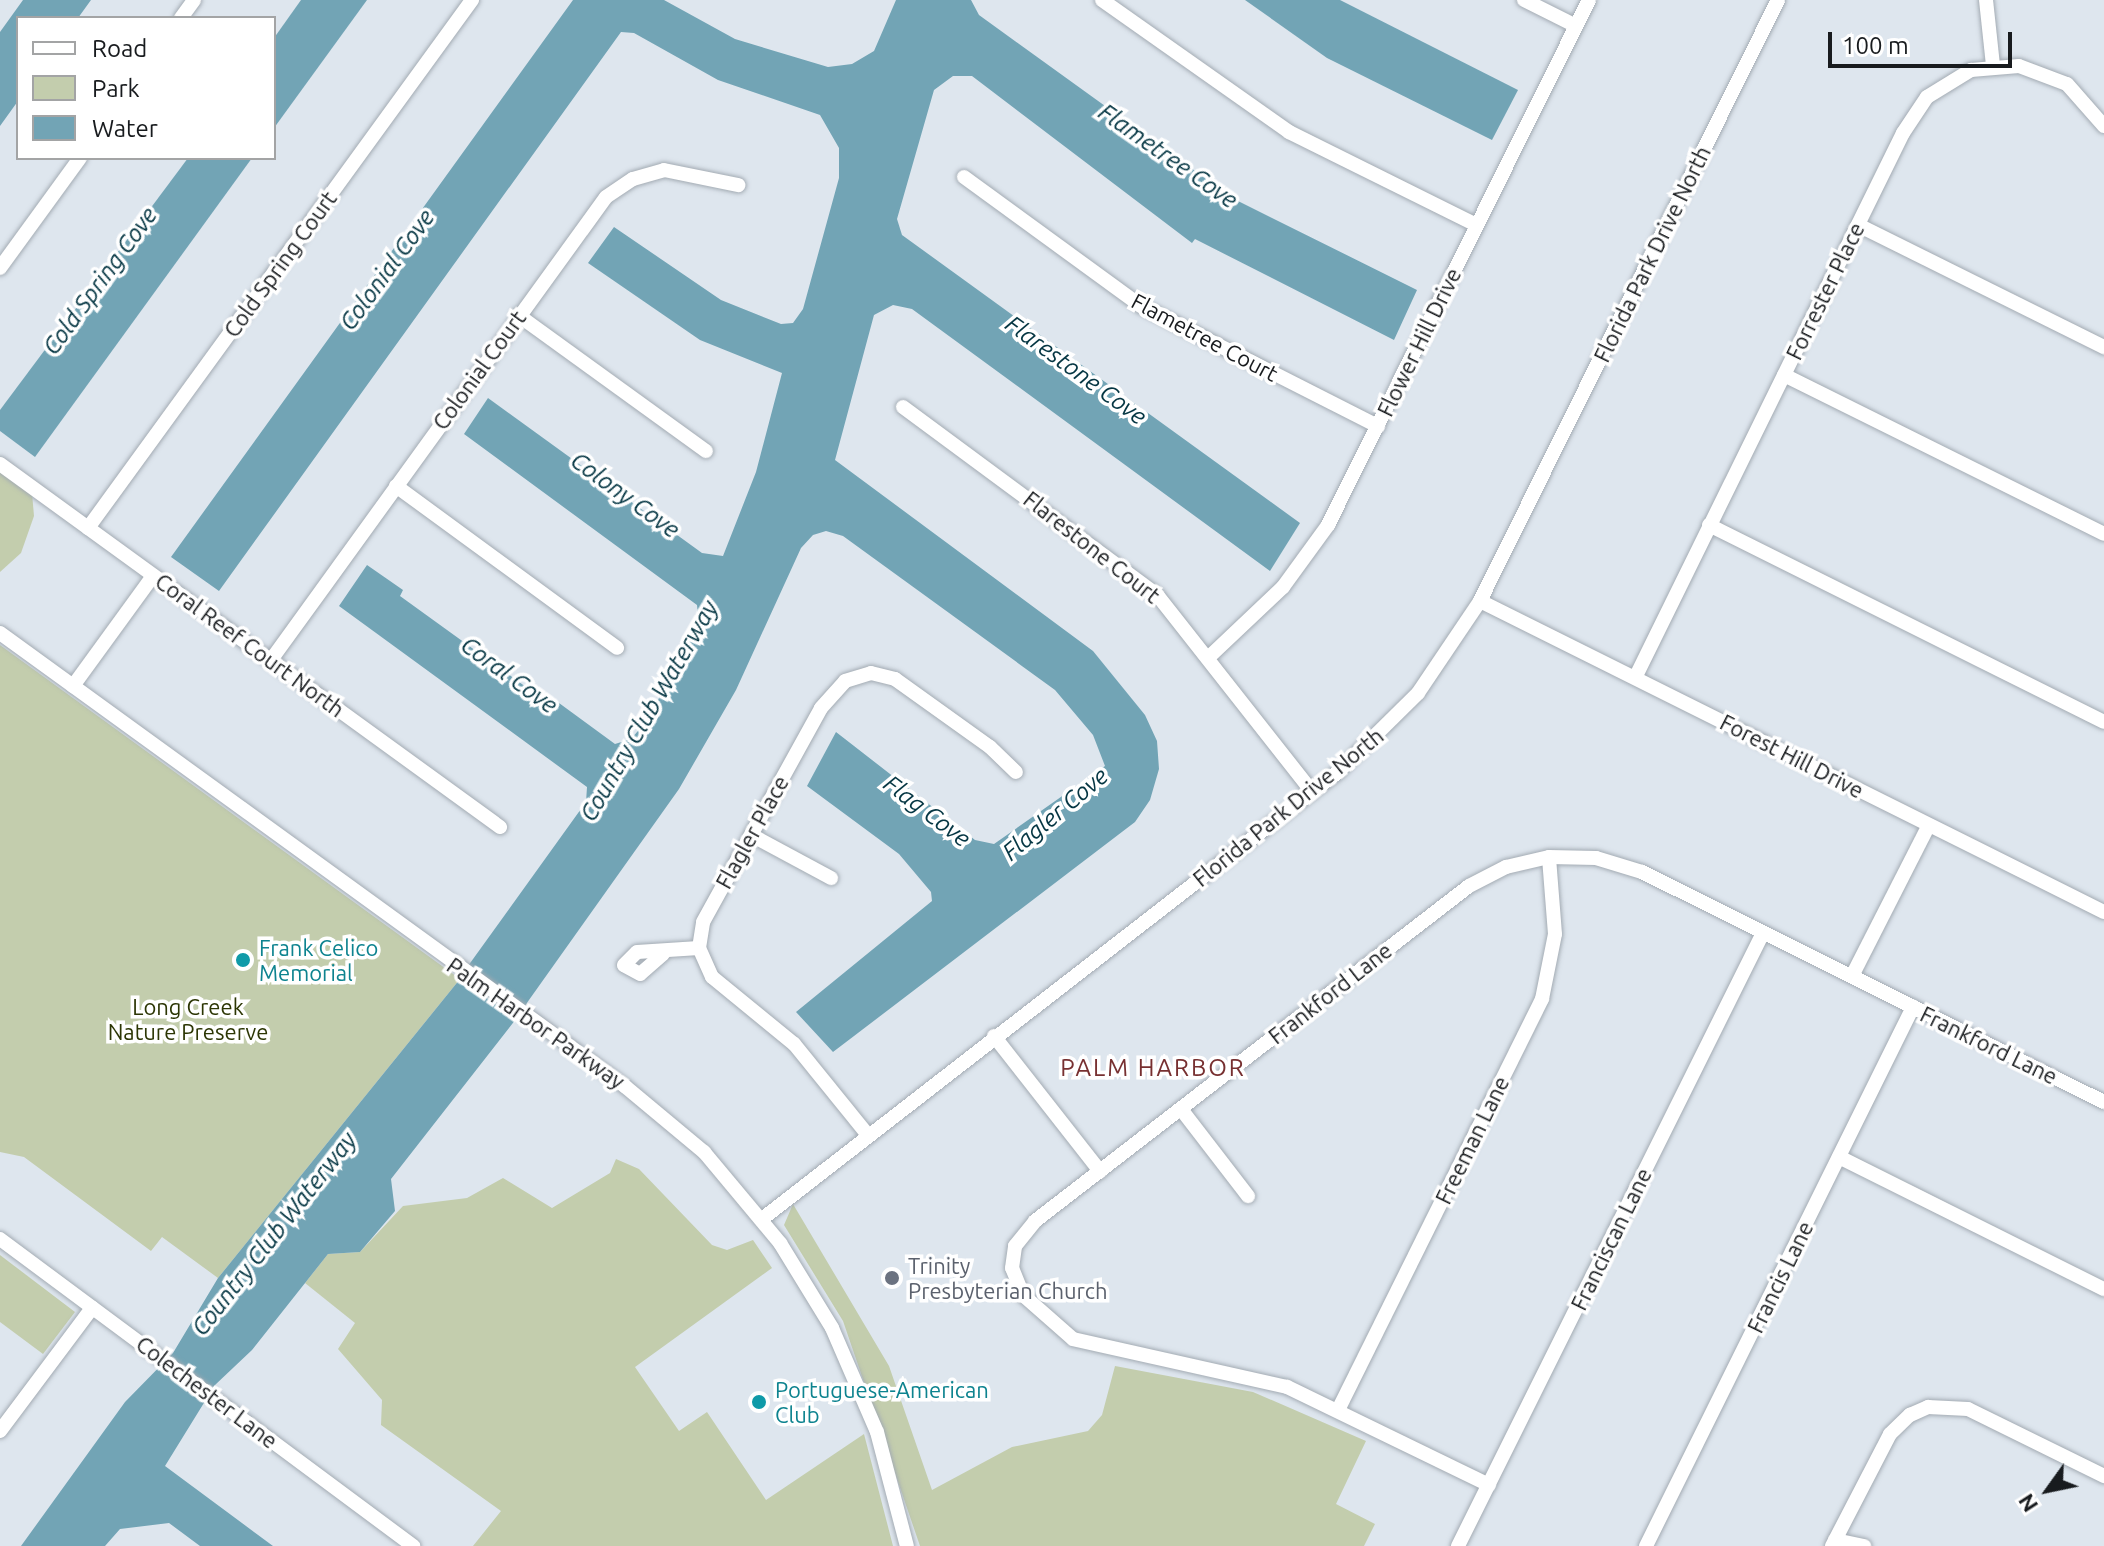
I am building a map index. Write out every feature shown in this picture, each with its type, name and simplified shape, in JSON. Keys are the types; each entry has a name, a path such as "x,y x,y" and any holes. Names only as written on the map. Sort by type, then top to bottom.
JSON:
{"street":[{"name":"Cold Spring Court","path":"88,528 472,0"},
{"path":"1102,0 1289,132 1476,225"},
{"path":"1524,0 1576,26"},
{"name":"Flower Hill Drive","path":"1209,657 1262,609 1305,559 1378,426 1589,0"},
{"name":"Florida Park Drive North","path":"762,1219 867,1134 1312,792 1379,737 1418,693 1480,601 1778,0"},
{"path":"1986,0 1993,65"},
{"name":"Forrester Place","path":"1636,676 1920,105 1951,79 1993,65 2029,68 2059,80 2081,96 2104,126"},
{"path":"0,268 79,160"},
{"name":"Colonial Court","path":"271,660 593,212 620,185 664,170 738,185"},
{"name":"Flametree Court","path":"964,177 1141,306 1378,426"},
{"path":"1858,225 2104,347"},
{"path":"518,315 706,451"},
{"path":"1784,375 2104,534"},
{"name":"Flarestone Court","path":"903,407 1149,587 1209,657 1312,792"},
{"name":"Coral Reef Court North","path":"0,464 500,827"},
{"path":"396,486 617,648"},
{"path":"1709,525 2104,722"},
{"path":"73,686 153,576"},
{"name":"Forest Hill Drive","path":"1480,601 1636,676 2104,912"},
{"name":"Palm Harbor Parkway","path":"0,633 680,1130 762,1219 815,1297 849,1365 884,1453 907,1546"},
{"name":"Flagler Place","path":"699,948 703,922 826,699 838,685 863,674 880,674 904,684 1016,772"},
{"path":"1852,976 1929,825"},
{"path":"751,835 831,878"},
{"name":"Frankford Lane","path":"1489,1485 1338,1410 1245,1374 1090,1346 1065,1334 1033,1308 1014,1275 1015,1246 1035,1221 1469,886 1506,867 1549,857 1617,863 2104,1102"},
{"name":"Freeman Lane","path":"1338,1410 1542,999 1555,934 1549,857"},
{"name":"Franciscan Lane","path":"1458,1546 1763,933"},
{"path":"663,954 699,948 716,982 794,1044 867,1134"},
{"name":"Francis Lane","path":"1646,1546 1913,1007"},
{"path":"994,1036 1100,1171"},
{"path":"1181,1109 1248,1196"},
{"path":"1839,1157 2104,1289"},
{"name":"Colechester Lane","path":"0,1239 413,1546"},
{"path":"0,1431 92,1308"},
{"path":"1864,1546 1834,1543 1880,1451 1910,1415 1928,1407 1958,1406 2104,1476"}],"green space":[{"path":"0,471 32,493 34,516 21,553 0,572"},
{"name":"Long Creek Nature Preserve","path":"0,645 460,979 218,1278 162,1237 151,1251 24,1157 0,1152"},
{"path":"616,1159 639,1169 712,1245 727,1250 753,1240 772,1268 635,1367 679,1431 707,1412 766,1500 864,1434 893,1546 473,1546 501,1511 381,1425 382,1400 338,1349 355,1323 305,1283 328,1254 360,1252 403,1206 467,1198 503,1178 552,1208 610,1173"},
{"path":"793,1204 889,1366 932,1490 1012,1447 1088,1431 1102,1415 1115,1366 1253,1392 1366,1441 1336,1504 1375,1524 1364,1546 920,1546 843,1321 784,1225"},
{"path":"0,1255 75,1312 43,1354 0,1322"}],"water":[{"path":"23,0 91,0 79,16 16,16 16,104 0,126 0,32"},
{"path":"301,0 367,0 276,125 276,35"},
{"path":"573,0 664,0 735,39 828,67 852,64 874,51 896,0 971,0 979,15 1234,199 1417,290 1394,340 1195,239 1192,243 972,76 953,76 934,90 897,219 902,235 1300,523 1270,571 912,309 893,305 874,315 835,460 1093,651 1145,715 1157,741 1159,769 1150,800 1135,822 833,1052 796,1012 932,901 931,892 899,854 807,786 836,732 975,840 994,844 1105,766 1093,735 1055,690 843,536 826,531 813,535 801,548 736,690 679,789 524,1007 468,966 586,802 587,787 339,606 367,565 403,590 400,596 555,708 559,703 615,744 631,739 650,717 698,615 697,605 464,434 488,398 702,553 723,556 756,472 782,373 700,340 588,263 614,227 721,300 781,324 793,323 803,309 839,178 839,148 820,115 718,80 634,33 621,32 219,591 171,557"},
{"path":"1245,0 1340,0 1518,90 1492,140 1327,58"},
{"name":"Cold Spring Cove","path":"187,160 251,160 35,457 0,431 0,410"},
{"name":"Country Club Waterway","path":"460,979 516,1019 391,1179 395,1211 360,1252 328,1254 252,1350 215,1385 165,1466 273,1546 200,1546 169,1523 120,1529 105,1546 21,1546 125,1402 173,1353 218,1278"}],"place":[{"name":"Frank Celico Memorial","path":"243,960"},
{"name":"Trinity Presbyterian Church","path":"892,1278"},
{"name":"Portuguese-American Club","path":"759,1402"}],"district":[{"name":"PALM HARBOR","path":"1153,1068"}],"water label":[{"name":"Flametree Cove","path":"1168,156"},
{"name":"Colonial Cove","path":"387,270"},
{"name":"Flarestone Cove","path":"1076,370"},
{"name":"Colony Cove","path":"625,495"},
{"name":"Coral Cove","path":"509,675"},
{"name":"Flag Cove","path":"927,811"},
{"name":"Flagler Cove","path":"1055,814"}]}
